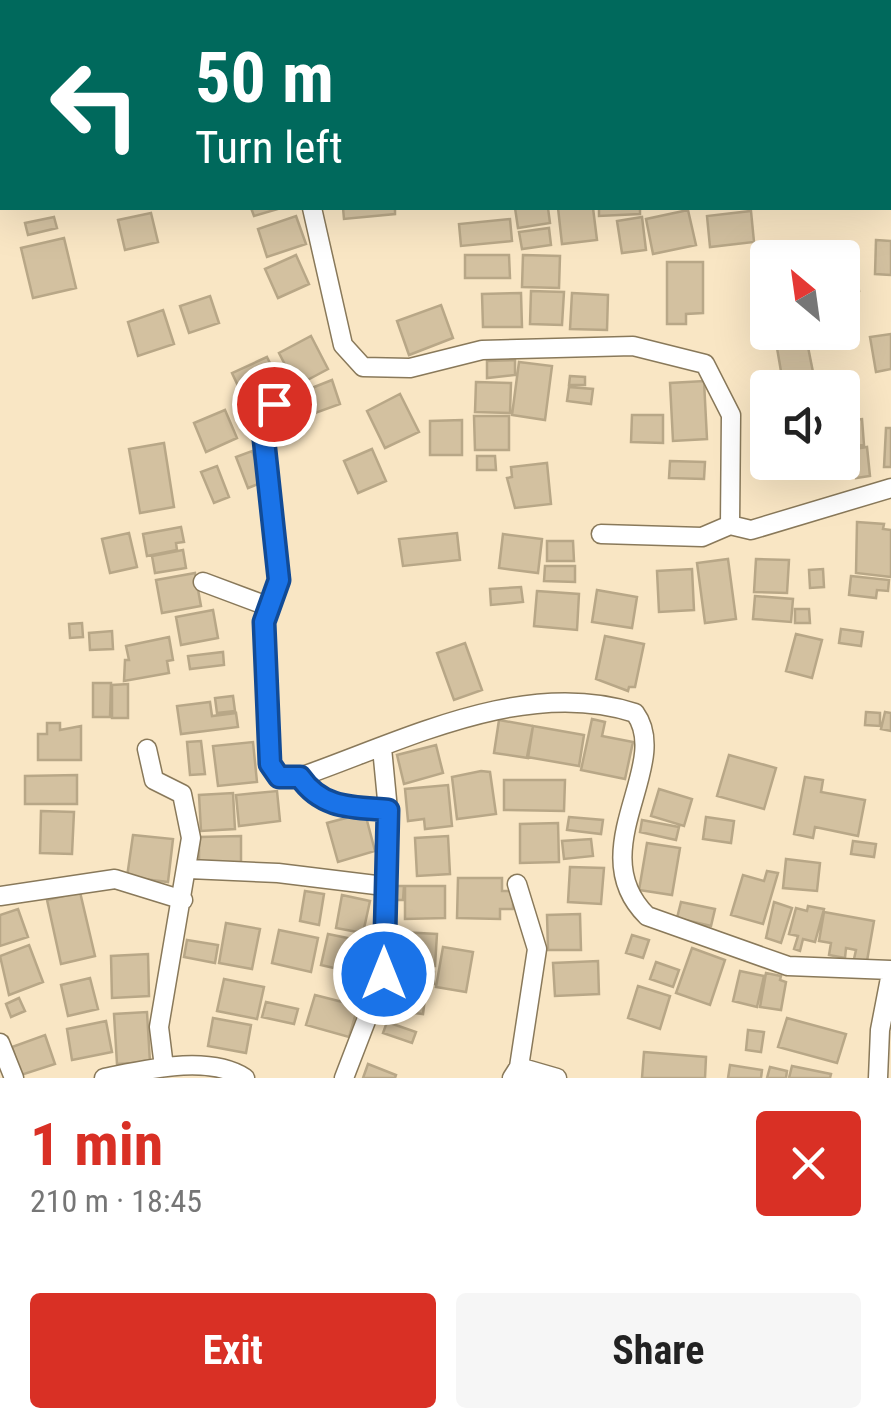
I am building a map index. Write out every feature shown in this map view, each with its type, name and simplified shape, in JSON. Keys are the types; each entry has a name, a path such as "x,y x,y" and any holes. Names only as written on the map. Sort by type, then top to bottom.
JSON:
{"street":[{"path":"312,210 344,344 363,367 410,368 482,350 633,346 705,364 731,415 730,525"},
{"path":"274,404 263,431 279,580 264,622 270,764 279,777 300,777 482,714 560,701 611,705 635,713 645,739 621,875 633,902 647,916 788,966 891,971 880,1030 878,1078"},
{"path":"601,534 702,537 730,525 751,530 891,488"},
{"path":"203,582 270,607"},
{"path":"344,1078 384,974 388,810 382,748"},
{"path":"147,750 154,780 182,794 186,806 188,869 160,1026 164,1067"},
{"path":"300,777 312,794 332,804 388,810"},
{"path":"188,869 278,873 384,886"},
{"path":"0,896 115,879 183,900"},
{"path":"516,884 537,949 515,1072 558,1078"},
{"path":"0,1043 14,1078"},
{"path":"104,1078 164,1067 233,1070 246,1078"}],"building":[{"path":"252,210 274,210 254,216"},
{"path":"343,210 395,210 395,214 344,219"},
{"path":"515,210 548,210 550,223 518,228"},
{"path":"558,210 593,210 597,240 562,244"},
{"path":"599,210 640,210 640,214 599,216"},
{"path":"688,210 696,245 653,254 646,219"},
{"path":"751,211 754,240 710,247 707,216"},
{"path":"151,213 158,242 125,250 118,220"},
{"path":"296,216 306,244 267,257 258,229"},
{"path":"54,217 57,228 28,235 25,223"},
{"path":"642,217 646,250 622,253 617,221"},
{"path":"510,219 512,241 461,246 459,224"},
{"path":"549,228 551,245 522,249 519,232"},
{"path":"64,238 76,288 33,298 21,248"},
{"path":"876,240 891,241 891,275 875,274"},
{"path":"296,255 309,284 278,298 265,269"},
{"path":"465,255 509,255 510,278 465,278"},
{"path":"523,255 560,256 559,288 522,287"},
{"path":"667,262 703,262 703,313 686,314 686,324 667,324"},
{"path":"531,291 564,292 562,325 530,324"},
{"path":"521,293 522,327 483,327 482,294"},
{"path":"572,293 608,295 607,330 570,329"},
{"path":"210,296 219,323 189,333 180,306"},
{"path":"441,305 453,338 409,355 397,321"},
{"path":"163,310 174,344 138,356 128,322"},
{"path":"891,334 891,369 876,372 870,337"},
{"path":"311,336 328,369 296,386 279,353"},
{"path":"777,350 809,350 813,370 781,370"},
{"path":"267,357 284,392 249,409 232,373"},
{"path":"515,360 515,375 487,378 487,361"},
{"path":"519,362 552,366 545,420 512,415"},
{"path":"570,376 585,377 585,385 569,385"},
{"path":"332,380 340,404 307,416 299,393"},
{"path":"704,381 707,439 673,441 670,383"},
{"path":"476,382 511,383 510,413 475,412"},
{"path":"569,387 593,389 591,404 567,401"},
{"path":"400,394 419,432 385,448 367,411"},
{"path":"225,410 237,438 206,452 194,423"},
{"path":"632,415 663,415 663,443 631,442"},
{"path":"474,416 509,416 509,450 475,450"},
{"path":"860,419 864,445 860,445"},
{"path":"462,420 462,455 430,455 430,421"},
{"path":"886,428 891,428 891,467 884,467"},
{"path":"164,443 174,507 140,513 129,449"},
{"path":"867,447 870,476 860,477 860,448"},
{"path":"372,449 386,481 358,493 344,461"},
{"path":"252,451 263,482 248,488 236,457"},
{"path":"477,456 495,456 496,470 477,470"},
{"path":"670,461 705,462 704,479 669,478"},
{"path":"547,463 551,504 515,508 507,478 512,477 511,467"},
{"path":"217,466 229,497 214,503 201,472"},
{"path":"857,522 884,524 883,529 891,530 891,577 856,573"},
{"path":"181,527 184,542 176,543 177,550 147,556 143,534"},
{"path":"129,533 137,567 110,573 102,539"},
{"path":"457,533 460,560 403,566 399,539"},
{"path":"503,534 542,539 538,573 499,568"},
{"path":"547,541 573,541 574,561 547,561"},
{"path":"183,550 186,568 155,573 152,556"},
{"path":"728,559 736,619 705,623 697,563"},
{"path":"756,559 789,560 787,593 754,592"},
{"path":"545,566 575,566 575,582 544,581"},
{"path":"692,569 694,610 659,612 657,571"},
{"path":"823,569 824,587 810,588 809,570"},
{"path":"195,573 201,606 162,613 156,580"},
{"path":"851,576 889,580 888,591 877,590 876,598 849,595"},
{"path":"521,587 523,602 491,605 490,589"},
{"path":"597,590 637,597 632,628 592,622"},
{"path":"537,591 579,594 577,630 534,626"},
{"path":"755,596 793,599 791,622 753,619"},
{"path":"795,609 809,609 810,623 795,623"},
{"path":"213,610 218,638 181,645 176,617"},
{"path":"82,623 83,637 70,638 69,624"},
{"path":"841,629 863,632 861,646 839,643"},
{"path":"112,631 113,649 90,650 89,633"},
{"path":"796,634 822,640 812,678 786,671"},
{"path":"605,636 644,644 635,687 628,691 596,679"},
{"path":"169,637 173,660 167,661 169,673 124,681 125,660 129,660 126,646"},
{"path":"465,643 482,690 454,700 437,653"},
{"path":"223,652 224,665 190,669 188,656"},
{"path":"93,683 111,683 110,717 93,717"},
{"path":"128,684 128,718 112,718 112,685"},
{"path":"233,696 235,711 217,713 215,698"},
{"path":"210,702 212,716 236,713 238,727 181,734 177,706"},
{"path":"866,712 880,713 880,726 865,725"},
{"path":"885,712 891,713 891,731 881,729"},
{"path":"592,719 605,722 602,736 633,742 625,779 581,770"},
{"path":"499,720 533,726 528,758 494,753"},
{"path":"47,723 60,723 60,730 81,726 81,760 38,760 38,734 47,734"},
{"path":"533,726 584,735 579,766 527,757"},
{"path":"201,741 205,774 190,775 187,742"},
{"path":"253,742 257,782 218,786 213,746"},
{"path":"436,745 443,773 404,784 397,755"},
{"path":"729,755 776,768 764,809 717,796"},
{"path":"490,772 496,814 457,819 452,777"},
{"path":"77,775 77,804 25,804 25,776"},
{"path":"805,777 823,780 821,792 865,800 858,836 815,827 813,838 794,834"},
{"path":"504,780 565,780 564,811 504,810"},
{"path":"448,785 452,826 425,829 424,819 408,821 405,789"},
{"path":"659,789 692,799 684,826 651,816"},
{"path":"277,791 280,821 239,826 236,795"},
{"path":"233,793 235,829 201,831 199,795"},
{"path":"41,811 74,812 72,854 40,853"},
{"path":"365,813 375,851 338,862 327,823"},
{"path":"569,817 603,820 601,834 567,830"},
{"path":"706,817 734,821 731,843 703,839"},
{"path":"642,820 679,827 676,840 640,832"},
{"path":"558,823 559,862 520,863 520,824"},
{"path":"133,835 173,839 168,882 127,877"},
{"path":"241,836 241,866 199,867 199,837"},
{"path":"448,836 450,874 417,876 415,838"},
{"path":"591,839 593,856 564,859 562,841"},
{"path":"853,841 876,844 874,857 851,854"},
{"path":"647,843 680,848 672,895 639,890"},
{"path":"786,859 820,863 817,891 783,888"},
{"path":"570,867 604,868 601,904 568,902"},
{"path":"767,871 778,873 763,924 731,915 743,875 764,881"},
{"path":"458,878 502,878 502,891 513,891 513,909 500,909 500,919 457,918"},
{"path":"394,886 404,886 403,900 394,900"},
{"path":"405,886 445,886 445,918 405,919"},
{"path":"305,891 324,894 319,925 300,921"},
{"path":"80,892 95,956 61,964 47,900"},
{"path":"342,895 370,901 363,933 336,928"},
{"path":"681,902 715,909 711,926 677,918"},
{"path":"774,902 792,908 781,943 766,938"},
{"path":"808,906 824,909 815,942 803,939 800,951 794,949 798,936 789,934 796,908 807,911"},
{"path":"18,909 28,937 0,946 0,915"},
{"path":"824,912 874,921 867,961 854,959 856,950 846,948 845,958 829,955 831,943 819,941"},
{"path":"580,914 581,950 548,950 547,915"},
{"path":"226,923 260,929 252,969 219,963"},
{"path":"279,930 318,938 311,972 272,963"},
{"path":"400,932 437,934 435,966 398,964"},
{"path":"328,934 367,942 360,974 321,965"},
{"path":"632,935 649,940 643,958 626,953"},
{"path":"187,940 218,945 215,963 184,957"},
{"path":"369,943 380,944 378,978 366,977"},
{"path":"29,945 43,982 9,995 0,956"},
{"path":"443,947 473,952 466,992 436,987"},
{"path":"692,948 725,960 710,1005 676,993"},
{"path":"148,954 149,996 112,998 111,956"},
{"path":"598,961 599,994 555,996 553,963"},
{"path":"656,962 679,970 673,987 650,979"},
{"path":"416,971 434,972 434,984 415,979"},
{"path":"740,971 764,976 757,1007 733,1001"},
{"path":"766,973 781,976 780,980 786,982 781,1010 760,1007"},
{"path":"393,977 427,983 423,1014 389,1010"},
{"path":"90,978 98,1009 68,1016 61,985"},
{"path":"224,979 264,987 257,1019 217,1011"},
{"path":"638,986 670,996 660,1029 628,1018"},
{"path":"315,995 358,1006 349,1037 306,1025"},
{"path":"19,998 25,1011 11,1017 6,1004"},
{"path":"266,1002 298,1009 294,1024 262,1017"},
{"path":"147,1012 150,1062 117,1064 114,1014"},
{"path":"213,1018 251,1025 246,1053 208,1046"},
{"path":"787,1018 846,1034 837,1063 778,1047"},
{"path":"106,1021 112,1052 72,1060 67,1029"},
{"path":"387,1022 416,1032 412,1043 383,1033"},
{"path":"748,1030 764,1032 761,1052 746,1050"},
{"path":"45,1035 55,1064 21,1075 12,1047"},
{"path":"644,1052 706,1057 705,1078 642,1078"},
{"path":"368,1064 396,1075 395,1078 363,1078"},
{"path":"730,1065 762,1070 761,1078 728,1078"},
{"path":"792,1066 831,1074 830,1078 789,1078"},
{"path":"770,1067 787,1071 786,1078 767,1078"}],"route":[{"path":"274,404 263,431 279,580 264,622 270,764 279,777 300,777 312,794 332,804 388,810 384,974"}]}
